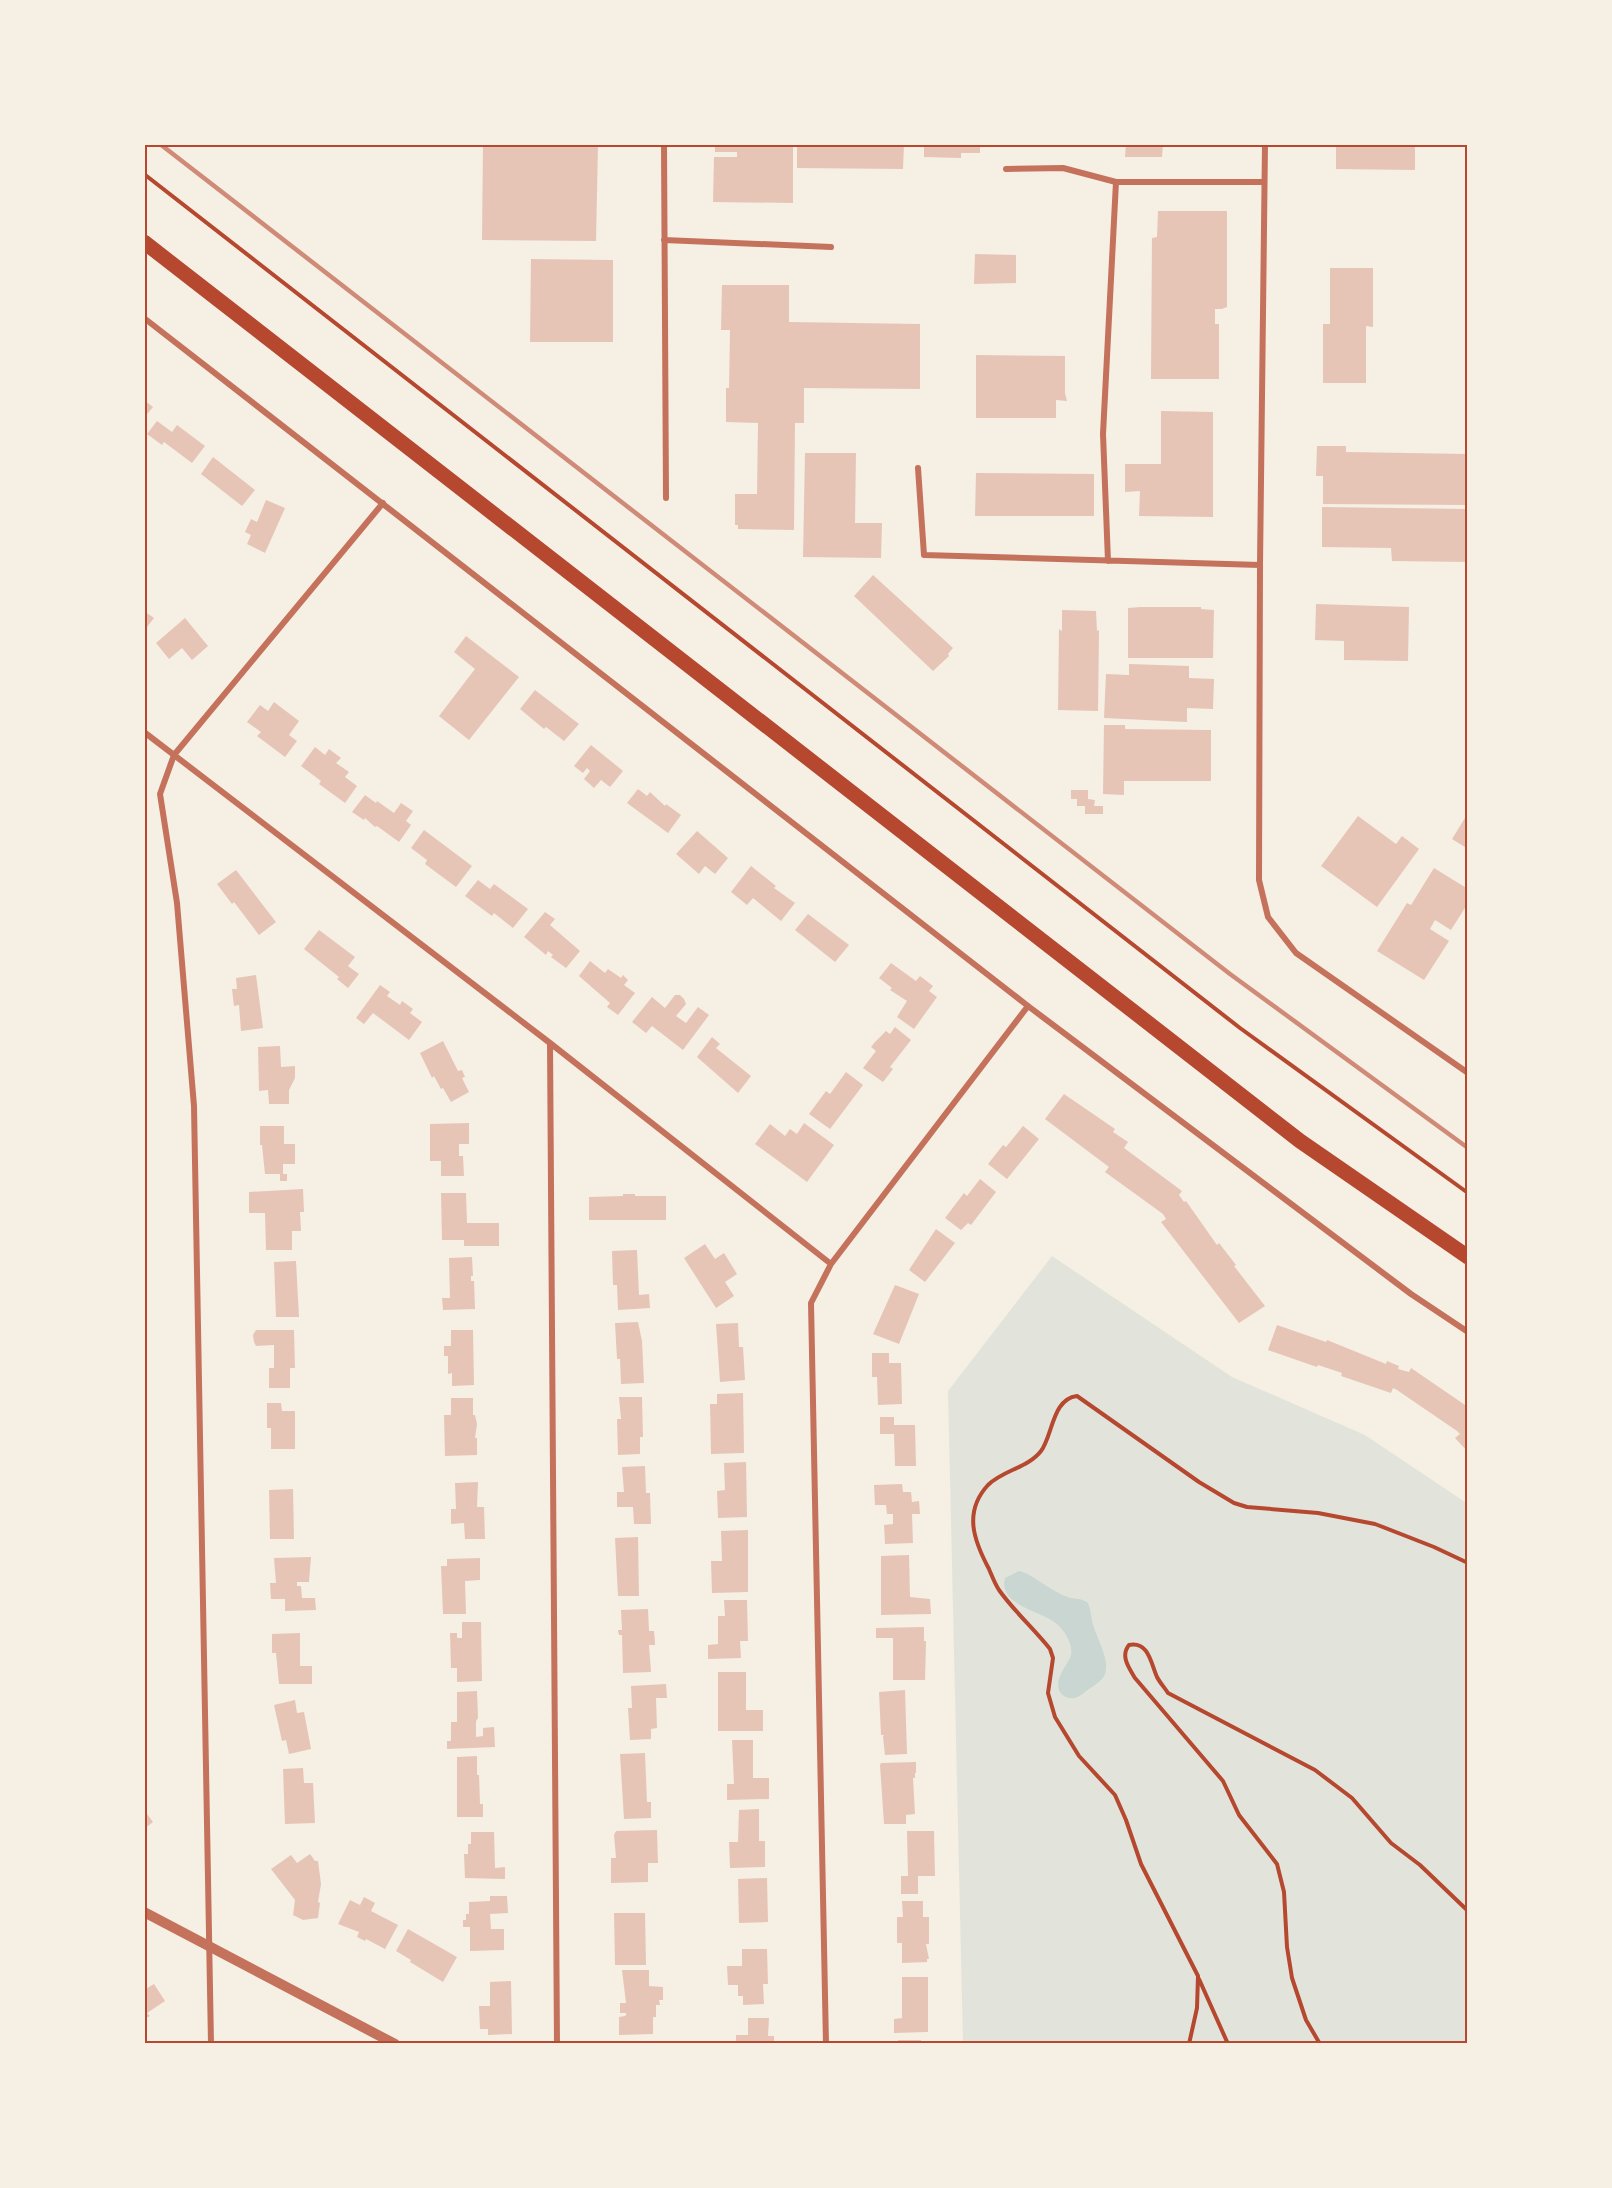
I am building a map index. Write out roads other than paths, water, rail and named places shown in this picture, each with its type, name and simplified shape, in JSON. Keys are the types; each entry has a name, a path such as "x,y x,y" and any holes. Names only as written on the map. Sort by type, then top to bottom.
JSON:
{"main road":[{"path":"144,242 1300,1141 1468,1257"}],"street":[{"path":"664,144 666,498"},
{"path":"1265,144 1259,880 1268,917 1296,953 1468,1073"},
{"path":"1006,169 1063,168 1116,182 1264,182"},
{"path":"1108,561 1103,434 1116,182"},
{"path":"664,240 831,247"},
{"path":"144,318 1029,1006 1411,1294 1468,1332"},
{"path":"918,468 924,555 1260,566"},
{"path":"211,2044 194,1106 177,903 160,794 174,755 383,503"},
{"path":"144,732 550,1043 831,1264"},
{"path":"826,2044 811,1303 831,1264 1029,1006"},
{"path":"550,1043 557,2044"},
{"path":"144,1912 395,2044"}],"railway":[{"path":"160,144 1230,974 1468,1148"}]}
